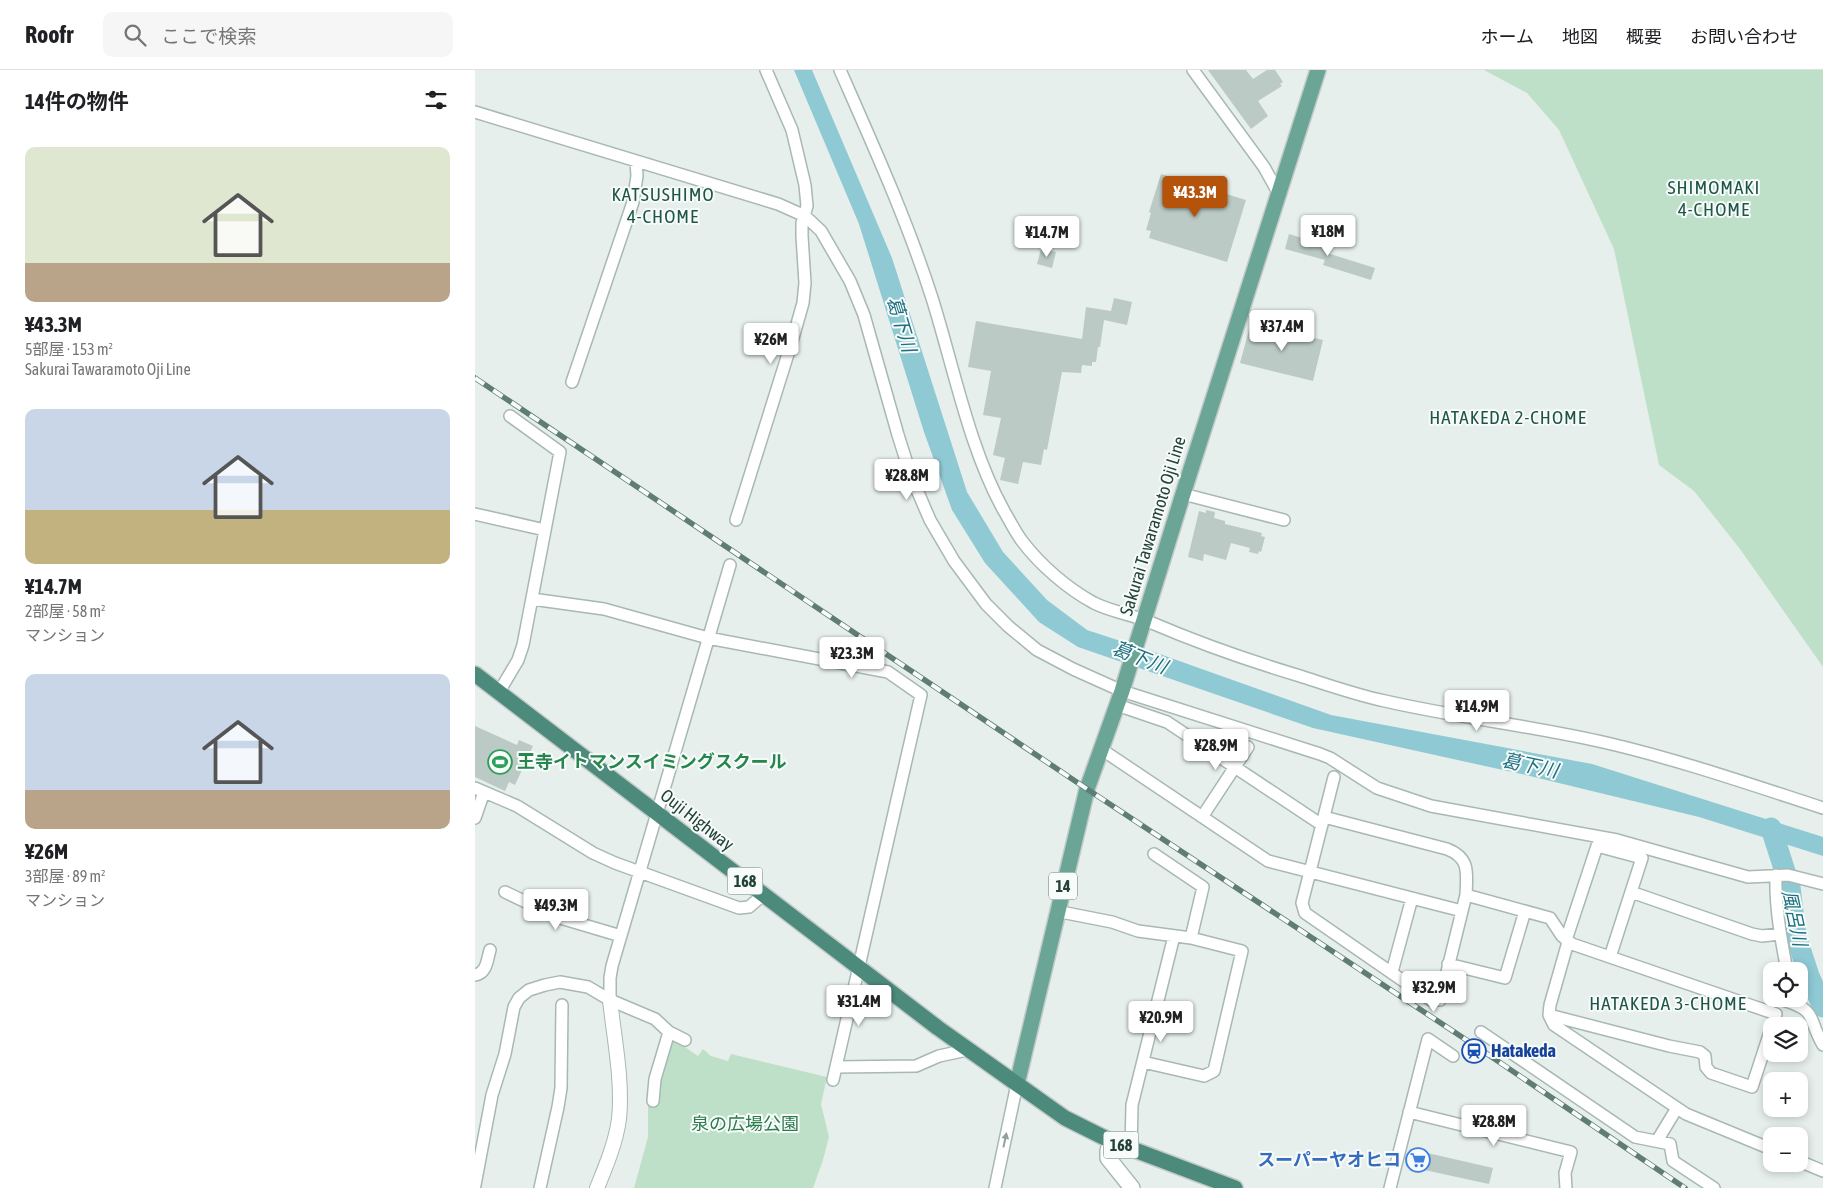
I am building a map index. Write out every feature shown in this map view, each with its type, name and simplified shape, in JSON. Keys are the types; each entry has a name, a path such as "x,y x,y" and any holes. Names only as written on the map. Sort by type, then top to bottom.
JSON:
{"highway":[{"name":"Ouji Highway","path":"475,674 967,1050 1017,1084"},
{"name":"168","path":"1017,1084 1065,1118 1111,1141 1235,1188"}],"main road":[{"name":"Sakurai Tawaramoto Oji Line","path":"1017,1084 1087,789 1119,698 1318,70"},
{"path":"1111,1141 1108,1158 1132,1188"}],"street":[{"path":"736,520 803,303 805,283 802,229 807,206 805,185 792,130 766,70"},
{"path":"840,70 881,164 909,235 931,296 982,463 998,500 1021,540 1044,565 1068,586 1094,603 1143,619 1235,656 1347,691 1385,701 1615,745 1659,756 1823,808"},
{"path":"1193,70 1264,167 1279,194"},
{"path":"475,112 778,204 805,216 821,231 850,281 864,315 911,476 930,520 954,562 986,604 1008,626 1037,650 1073,669 1119,698 1167,722 1235,768 1323,821 1455,852 1461,856 1465,863 1466,895 1440,1000 1431,1000 1305,913 1302,903 1323,821 1334,777"},
{"path":"573,382 633,202 637,176 636,161"},
{"path":"499,692 518,660 523,644 561,452 510,416"},
{"path":"1183,494 1284,520"},
{"path":"475,514 545,530"},
{"path":"597,1188 612,1147 619,1120 620,1095 610,978 612,966 730,565"},
{"path":"532,599 604,609 709,638 888,672 921,695 833,1080"},
{"path":"1119,698 1320,754 1330,758 1377,788 1431,806 1617,840 1748,877 1788,875 1823,884"},
{"path":"1202,817 1248,747"},
{"path":"1101,749 1268,861 1462,911"},
{"path":"475,818 480,790 517,806 593,853 615,864 640,871 739,908 749,908 763,895"},
{"path":"1610,957 1642,858 1597,846 1567,941 1550,1005 1549,1016 1554,1025 1686,1114 1763,1147"},
{"path":"1155,854 1203,887 1191,938"},
{"path":"1776,875 1780,934 1785,962"},
{"path":"505,892 557,917 621,936"},
{"path":"1631,892 1752,934 1761,936 1780,934"},
{"path":"1466,895 1549,918 1567,941 1776,1014"},
{"path":"1392,972 1412,898"},
{"path":"1057,910 1112,922 1138,931 1191,938 1242,950 1214,1071 1204,1076 1143,1062"},
{"path":"1448,964 1505,978 1525,911"},
{"path":"1131,1149 1133,1105 1173,936"},
{"path":"475,975 484,971 489,950"},
{"path":"475,1185 492,1095 505,1054 514,1007 519,998 529,990 560,982 587,987 611,1000 655,1019 669,1032 685,1040"},
{"path":"540,1188 561,1088 562,1005"},
{"path":"1775,1017 1780,1007"},
{"path":"1803,1007 1807,1010 1823,1045"},
{"path":"1549,1016 1700,1052 1705,1056 1706,1067 1711,1073 1752,1087 1763,1054"},
{"path":"653,1101 655,1079 669,1032"},
{"path":"1481,1032 1635,1137 1670,1144 1673,1161 1714,1188"},
{"path":"1389,1188 1428,1039 1453,1056"},
{"path":"836,1067 916,1066 939,1056 967,1050"},
{"path":"995,1188 1017,1084"},
{"path":"1657,1142 1677,1108"},
{"path":"1409,1112 1571,1152 1565,1173 1566,1188"},
{"path":"1808,1165 1823,1171"}],"green space":[{"path":"1484,70 1823,70 1823,667 1740,549 1694,491 1659,465 1614,249 1559,130 1527,93"},
{"name":"泉の広場公園","path":"672,1038 698,1056 703,1049 711,1056 728,1061 731,1054 827,1077 821,1104 829,1137 813,1188 634,1188 648,1137 648,1102 658,1101 660,1079"}],"water":[{"name":"葛下川","path":"794,70 812,70 892,258 967,492 1003,552 1047,600 1087,630 1331,715 1592,764 1823,837 1823,856 1699,817 1530,776 1313,728 1078,647 1039,622 985,563 952,510 924,432 859,224"}],"building":[{"path":"1208,70 1246,70 1253,79 1267,70 1275,70 1283,82 1280,84 1282,86 1258,101 1268,116 1251,129"},
{"path":"1161,174 1246,200 1227,262 1149,238 1151,231 1146,230 1151,213 1149,212"},
{"path":"1289,234 1329,246 1327,253 1375,268 1371,280 1323,265 1325,260 1285,249"},
{"path":"1041,249 1056,252 1052,268 1037,264"},
{"path":"1114,298 1132,302 1127,325 1104,320 1096,362 1092,362 1092,366 1082,365 1081,373 1062,372 1047,450 1044,449 1041,465 1023,462 1018,484 1000,480 1005,458 993,455 1001,418 983,415 991,371 968,367 976,321 1082,339 1086,307 1111,311"},
{"path":"1251,323 1323,340 1313,381 1240,363"},
{"path":"1206,510 1215,512 1214,518 1225,521 1225,524 1262,533 1261,536 1265,537 1261,552 1259,551 1258,554 1249,552 1250,548 1231,543 1226,560 1204,554 1203,561 1188,557 1199,511 1206,513"},
{"name":"王寺イトマンスイミングスクール","path":"475,726 517,745 519,740 533,746 515,785 509,782 505,791 475,777"},
{"path":"1410,1149 1493,1168 1489,1184 1406,1166"}],"waterway":[{"name":"風呂川","path":"1771,828 1790,887 1796,936 1809,976 1823,1007"}],"railway":[{"path":"475,378 1685,1188"}],"place":[{"name":"王寺イトマンスイミングスクール","path":"500,762"},
{"name":"Hatakeda","path":"1474,1051"},
{"name":"スーパーヤオヒコ","path":"1418,1160"}],"district":[{"name":"SHIMOMAKI 4-CHOME","path":"1714,198"},
{"name":"KATSUSHIMO 4-CHOME","path":"663,205"},
{"name":"HATAKEDA 2-CHOME","path":"1508,417"},
{"name":"HATAKEDA 3-CHOME","path":"1668,1003"}]}
